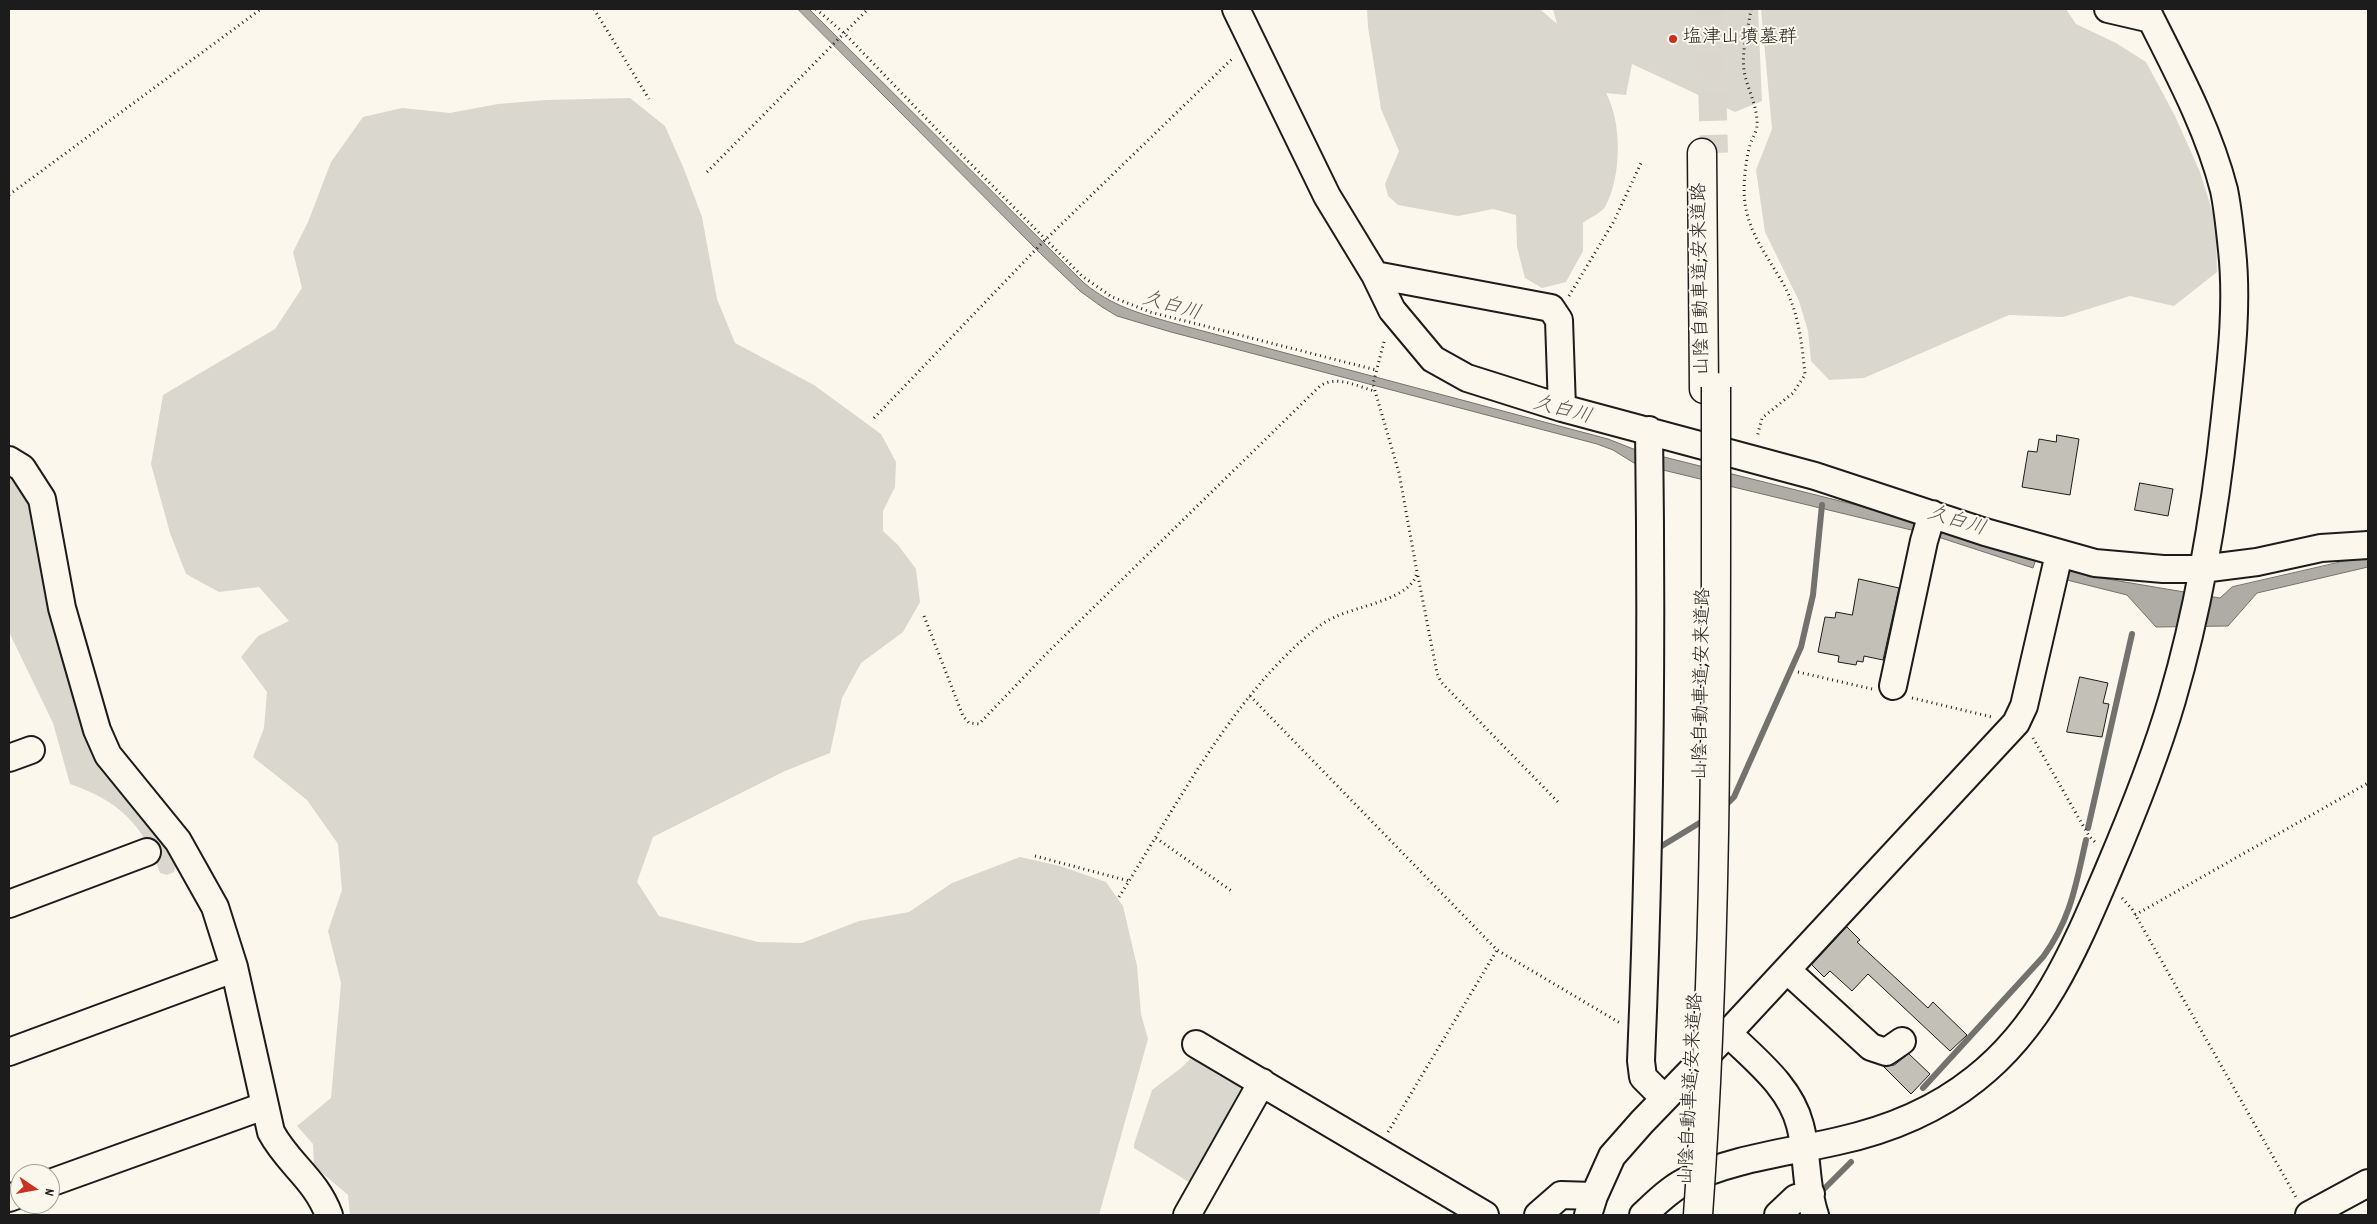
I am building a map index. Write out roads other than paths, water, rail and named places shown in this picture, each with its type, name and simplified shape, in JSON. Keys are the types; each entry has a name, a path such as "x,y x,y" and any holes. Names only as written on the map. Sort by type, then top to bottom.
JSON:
{"highway":[{"name":"山陰自動車道;安来道路","path":"1698,1215 1711,974 1716,658 1710,388 1708,153"},
{"name":"山陰自動車道;安来道路","path":"1686,1215 1696,1062 1701,908 1710,388"}],"street":[{"path":"1236,9 1327,196 1375,275 1392,310 1433,359 1449,369 1484,385 1562,408 1815,476 1929,525 2094,563 2162,570 2200,578 2257,562 2321,548 2368,545"},
{"path":"1643,1215 1666,1194 1683,1183 1754,1157 1870,1133 1901,1122 1937,1105 1961,1090 1997,1061 2032,1022 2057,982 2081,936 2134,808 2172,700 2191,626 2213,511 2235,311 2232,251 2224,190 2200,123 2149,14 2108,9"},
{"path":"1375,275 1551,308 1559,320 1562,408"},
{"path":"1649,430 1652,618 1646,941 1641,1061 1643,1077 1664,1098"},
{"path":"9,460 22,468 42,499 62,608 97,730 108,755 178,841 215,907 234,967 271,1132 279,1146 311,1181 323,1199 329,1215"},
{"path":"1893,686 1929,525"},
{"path":"1538,1215 1561,1195 1591,1206 1612,1156 1664,1098 1728,1034 2016,723 2024,706 2059,554"},
{"path":"9,904 148,852"},
{"path":"1787,970 1871,1047 1886,1052 1902,1041"},
{"path":"9,1052 225,972"},
{"path":"1728,1034 1774,1077 1790,1102 1800,1124 1813,1205"},
{"path":"1196,1044 1485,1215"},
{"path":"1187,1215 1262,1082"},
{"path":"60,1179 264,1106"},
{"path":"2302,1207 2368,1183"},
{"path":"1778,1215 1796,1198 1813,1205"}],"waterway":[{"path":"1723,808 1734,797 1801,647 1813,595 1822,505"},
{"path":"2088,828 2132,634"},
{"path":"1660,847 1706,819"},
{"path":"1923,1088 2043,957 2066,915 2086,840"},
{"path":"1823,1190 1851,1162"}],"tunnel":[{"path":"1710,9 1714,153"}],"place":[{"name":"塩津山墳墓群","path":"1673,39"}],"water label":[{"name":"久白川","path":"1171,308"},
{"name":"久白川","path":"1562,412"},
{"name":"久白川","path":"1956,523"}]}
